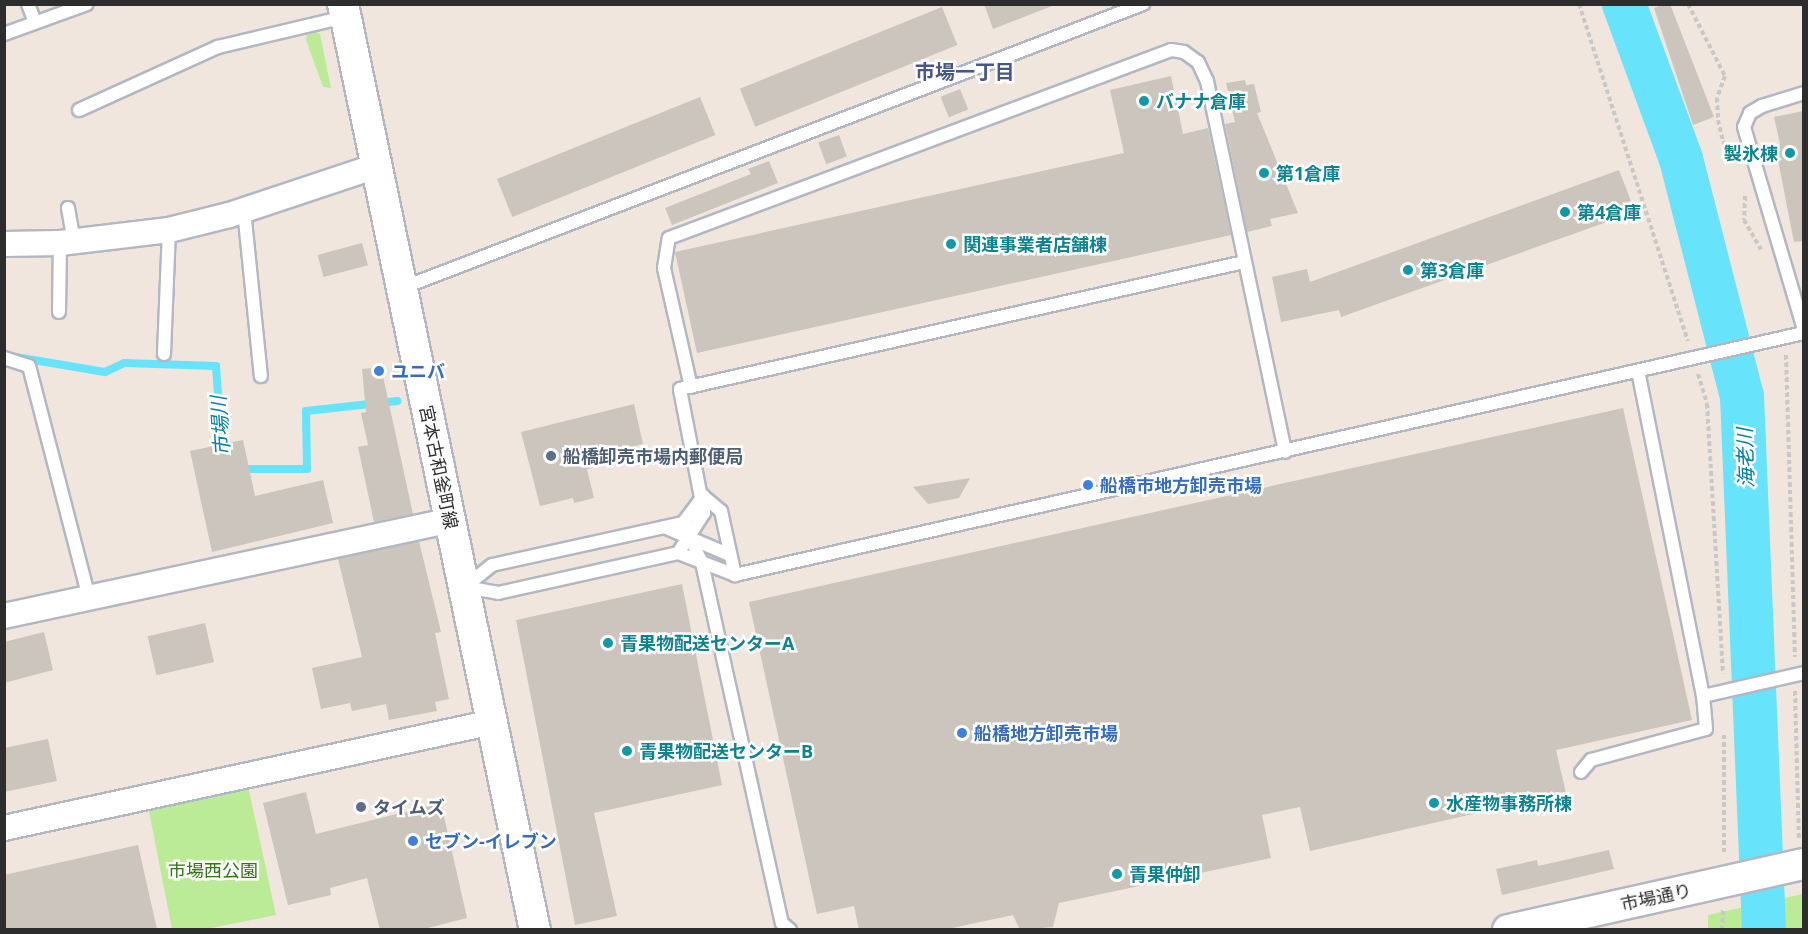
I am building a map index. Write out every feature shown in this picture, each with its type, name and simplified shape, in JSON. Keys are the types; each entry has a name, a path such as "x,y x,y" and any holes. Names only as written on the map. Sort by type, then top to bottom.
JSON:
{"street":[{"name":"宮本古和釜町線","path":"344,10 536,930"},
{"path":"4,244 67,242 169,230 244,210 376,166"},
{"path":"4,616 451,520"},
{"path":"4,828 493,722"},
{"name":"市場通り","path":"1508,930 1798,865"}],"lane":[{"path":"28,4 35,22"},
{"path":"4,34 87,4"},
{"path":"402,288 1143,4"},
{"path":"79,110 218,47 344,10"},
{"path":"690,387 664,268 669,238 1155,53 1184,52 1198,63 1207,81 1285,452"},
{"path":"465,587 498,593 678,553 735,575 1285,452 1700,357 1803,331 1744,127 1750,113 1762,106 1803,93"},
{"path":"59,312 67,242 68,208"},
{"path":"244,210 261,376"},
{"path":"164,354 169,230"},
{"path":"678,553 704,513 703,496 680,389 1244,262"},
{"path":"4,358 29,366 89,598"},
{"path":"1581,772 1591,760 1706,729 1703,696 1638,371"},
{"path":"465,587 492,565 682,523 703,496"},
{"path":"703,496 721,511 735,575"},
{"path":"682,523 702,563 782,923 790,930"},
{"path":"663,527 730,555"},
{"path":"1703,696 1794,676"}],"path":[{"path":"1579,4 1700,357 1707,404 1728,691 1732,880"},
{"path":"1688,4 1725,76 1717,98 1718,120 1723,141 1735,161"},
{"path":"1746,189 1744,220 1766,258"},
{"path":"1784,337 1790,394 1798,865"}],"green space":[{"path":"316,32 320,34 331,88 323,87 306,40 307,35"},
{"name":"市場西公園","path":"248,786 276,915 206,929 172,929 148,806"},
{"path":"1803,894 1803,929 1708,929 1708,915"}],"building":[{"path":"984,4 1051,4 1052,6 993,29"},
{"path":"1670,4 1714,117 1693,125 1654,8"},
{"path":"942,7 957,45 755,127 740,89"},
{"name":"関連事業者店舗棟","path":"1171,76 1183,134 1208,128 1231,235 697,353 675,252 1124,153 1110,90"},
{"path":"1245,80 1246,85 1254,84 1261,112 1257,113 1298,213 1270,219 1272,226 1247,232 1225,124 1235,122 1226,83"},
{"path":"960,89 968,109 949,117 941,97"},
{"path":"700,97 715,135 512,217 497,179"},
{"name":"製氷棟","path":"1803,111 1803,241 1794,242 1775,145 1780,144 1774,117"},
{"path":"839,135 847,157 826,164 818,143"},
{"path":"769,161 778,183 672,225 665,208 751,174 748,169"},
{"path":"1619,170 1634,209 1618,218 1341,317 1339,310 1281,322 1272,277 1307,269 1310,282"},
{"path":"362,243 368,265 324,277 318,255"},
{"path":"381,367 413,514 374,522 358,447 368,445 361,413 366,412 362,369"},
{"path":"634,404 643,444 591,457 593,468 587,469 594,498 574,503 573,498 540,506 521,432"},
{"path":"1623,408 1692,720 1556,750 1566,793 1310,851 1300,807 1262,815 1271,858 1059,903 1053,927 1020,930 1013,915 943,930 859,930 854,906 817,914 749,602"},
{"path":"243,440 255,496 323,480 333,523 212,552 190,451"},
{"path":"970,478 959,498 928,504 913,487"},
{"path":"419,541 441,632 435,633 449,699 435,702 437,711 389,720 386,704 352,711 350,703 321,709 312,668 362,657 338,559"},
{"path":"682,584 722,785 594,813 617,916 575,925 516,620"},
{"path":"205,623 214,662 157,675 148,636"},
{"path":"44,632 53,670 4,683 4,642"},
{"path":"48,739 57,781 4,792 4,748"},
{"path":"306,792 316,834 441,803 467,918 420,930 380,930 367,878 330,888 331,895 288,905 263,803"},
{"path":"138,845 157,929 4,930 4,875"},
{"path":"1609,850 1614,869 1502,895 1496,869 1537,860 1538,866"}],"waterway":[{"name":"海老川","path":"1624,4 1681,159 1742,396 1764,930"},
{"name":"市場川","path":"4,355 105,372 124,363 216,366 222,454"},
{"name":"市場川","path":"240,469 307,469 306,411 397,401"}],"place":[{"name":"バナナ倉庫","path":"1144,101"},
{"name":"製氷棟","path":"1790,153"},
{"name":"第1倉庫","path":"1264,173"},
{"name":"第4倉庫","path":"1565,212"},
{"name":"関連事業者店舗棟","path":"951,244"},
{"name":"第3倉庫","path":"1408,270"},
{"name":"ユニバ","path":"379,371"},
{"name":"船橋卸売市場内郵便局","path":"551,456"},
{"name":"船橋市地方卸売市場","path":"1088,485"},
{"name":"青果物配送センターA","path":"608,643"},
{"name":"船橋地方卸売市場","path":"962,733"},
{"name":"青果物配送センターB","path":"627,751"},
{"name":"水産物事務所棟","path":"1434,803"},
{"name":"タイムズ","path":"361,807"},
{"name":"セブン-イレブン","path":"413,841"},
{"name":"青果仲卸","path":"1117,874"}],"district":[{"name":"市場一丁目","path":"965,71"}]}
